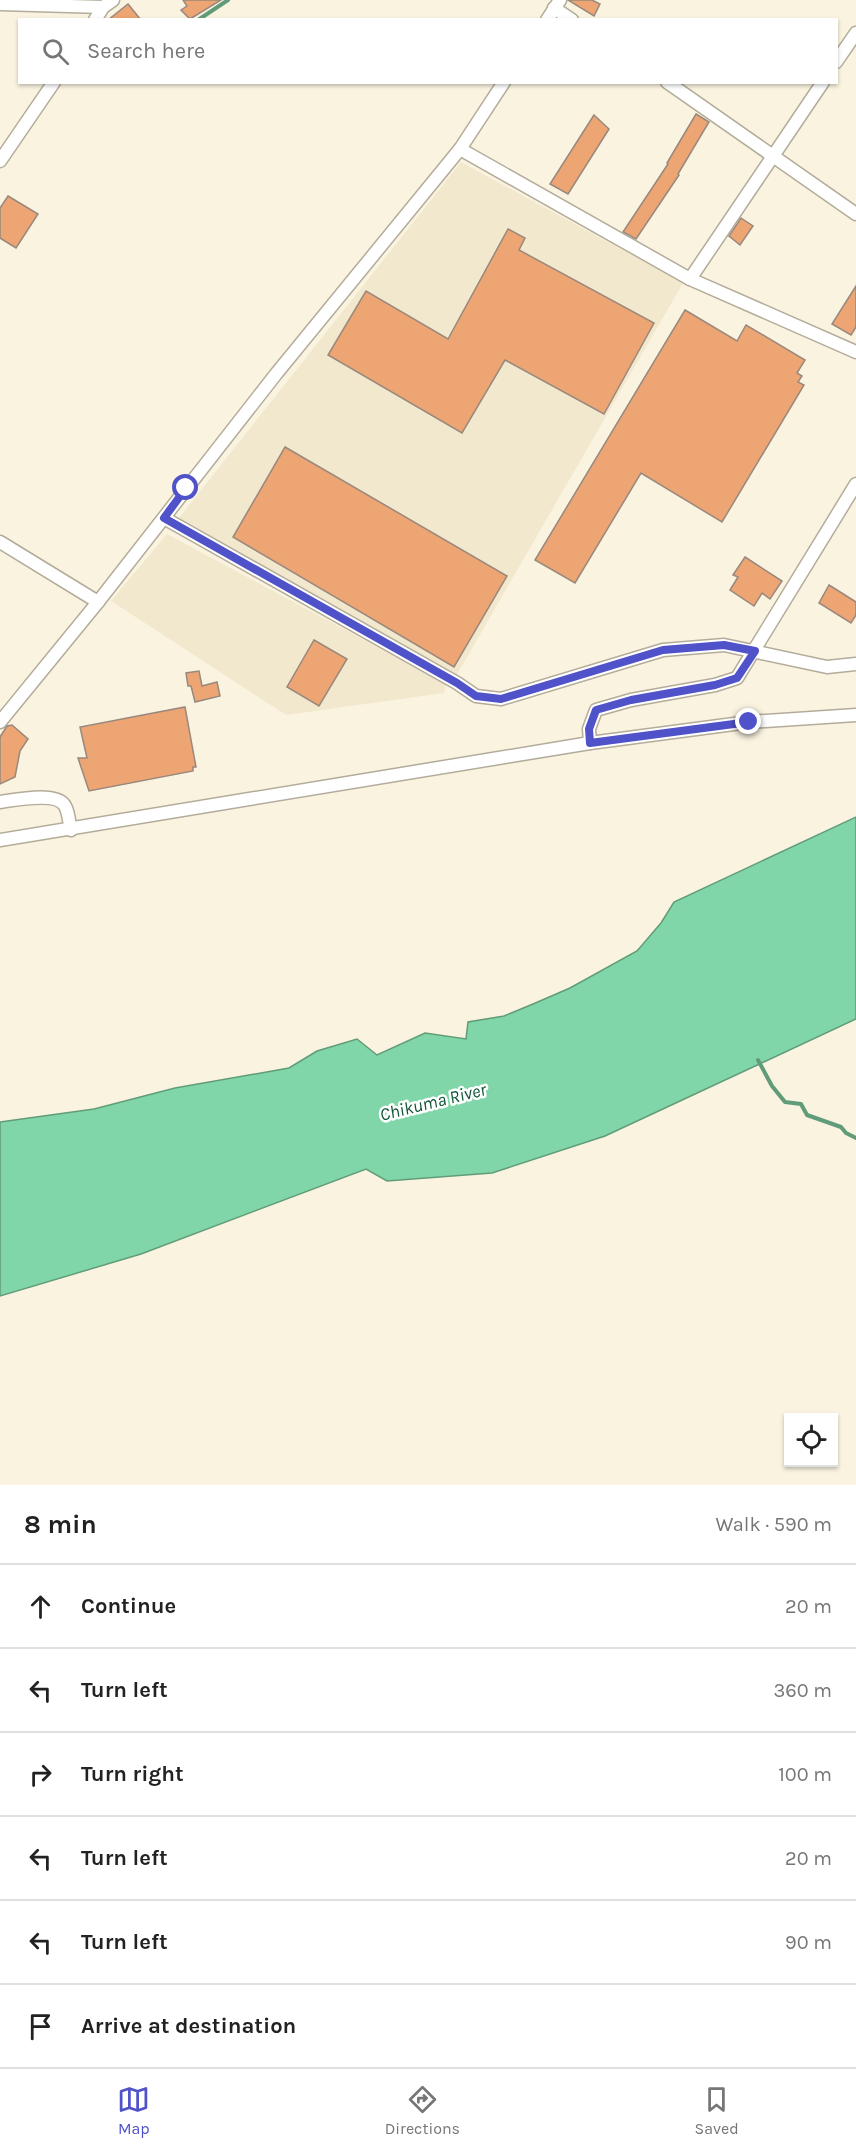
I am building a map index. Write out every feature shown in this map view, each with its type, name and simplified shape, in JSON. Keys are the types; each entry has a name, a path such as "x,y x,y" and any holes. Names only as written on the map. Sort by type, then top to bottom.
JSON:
{"street":[{"path":"0,4 14,2 108,3"},
{"path":"97,18 108,3"},
{"path":"548,18 557,4 570,18"},
{"path":"838,60 856,33"},
{"path":"0,161 53,84"},
{"path":"0,722 98,602 276,374 460,149 503,84"},
{"path":"670,84 856,214"},
{"path":"690,279 822,84"},
{"path":"460,149 690,279 856,352"},
{"path":"590,743 589,729 596,710 631,700 715,685 737,678 856,484"},
{"path":"164,518 457,683 476,696 501,699 663,650 724,645 827,667 856,664"},
{"path":"0,542 98,602"},
{"path":"0,840 590,743 749,722 856,715"},
{"path":"0,802 56,798 65,805 71,830"}],"shaded area":[{"path":"461,162 683,283 456,676 175,523"},
{"path":"167,534 446,684 444,693 286,715 111,601"}],"water":[{"name":"Chikuma River","path":"856,817 856,1019 605,1136 492,1173 387,1181 366,1169 141,1254 0,1296 0,1122 94,1109 175,1088 289,1068 317,1051 357,1039 377,1055 425,1033 466,1039 468,1022 504,1016 533,1004 570,988 637,951 661,923 674,902"}],"building":[{"path":"183,0 221,0 192,18 181,10 187,6"},
{"path":"568,0 592,0 600,4 594,16"},
{"path":"128,4 139,18 110,18"},
{"path":"696,114 709,122 679,175 636,239 623,232 668,164"},
{"path":"594,115 609,129 568,194 550,184"},
{"path":"8,196 38,214 16,248 0,238 0,208"},
{"path":"741,218 753,226 740,245 729,236"},
{"path":"508,229 525,238 519,250 654,323 604,414 505,360 462,433 328,355 366,291 448,339"},
{"path":"856,286 856,327 851,335 832,324"},
{"path":"685,310 737,341 746,325 805,360 797,373 802,376 798,382 804,385 722,522 641,473 575,583 535,560"},
{"path":"285,447 507,576 454,667 233,537"},
{"path":"745,557 782,581 770,599 762,593 754,606 730,590 738,577 733,575"},
{"path":"829,585 856,602 856,615 851,623 819,603"},
{"path":"314,640 347,659 319,706 287,687"},
{"path":"199,671 202,686 217,682 220,696 195,702 191,686 188,686 186,673"},
{"path":"185,707 196,767 193,767 193,771 89,791 78,758 87,758 80,727"},
{"path":"12,725 28,739 20,751 15,777 0,784 0,737 7,726"}],"waterway":[{"path":"201,18 228,0"},
{"path":"758,1060 772,1086 785,1102 801,1104 807,1115 841,1127 846,1133 856,1138"}],"route":[{"path":"186,488 164,518 457,683 476,696 501,699 663,650 724,645 755,651 737,678 715,685 631,700 596,710 589,729 590,743 749,722"}]}
